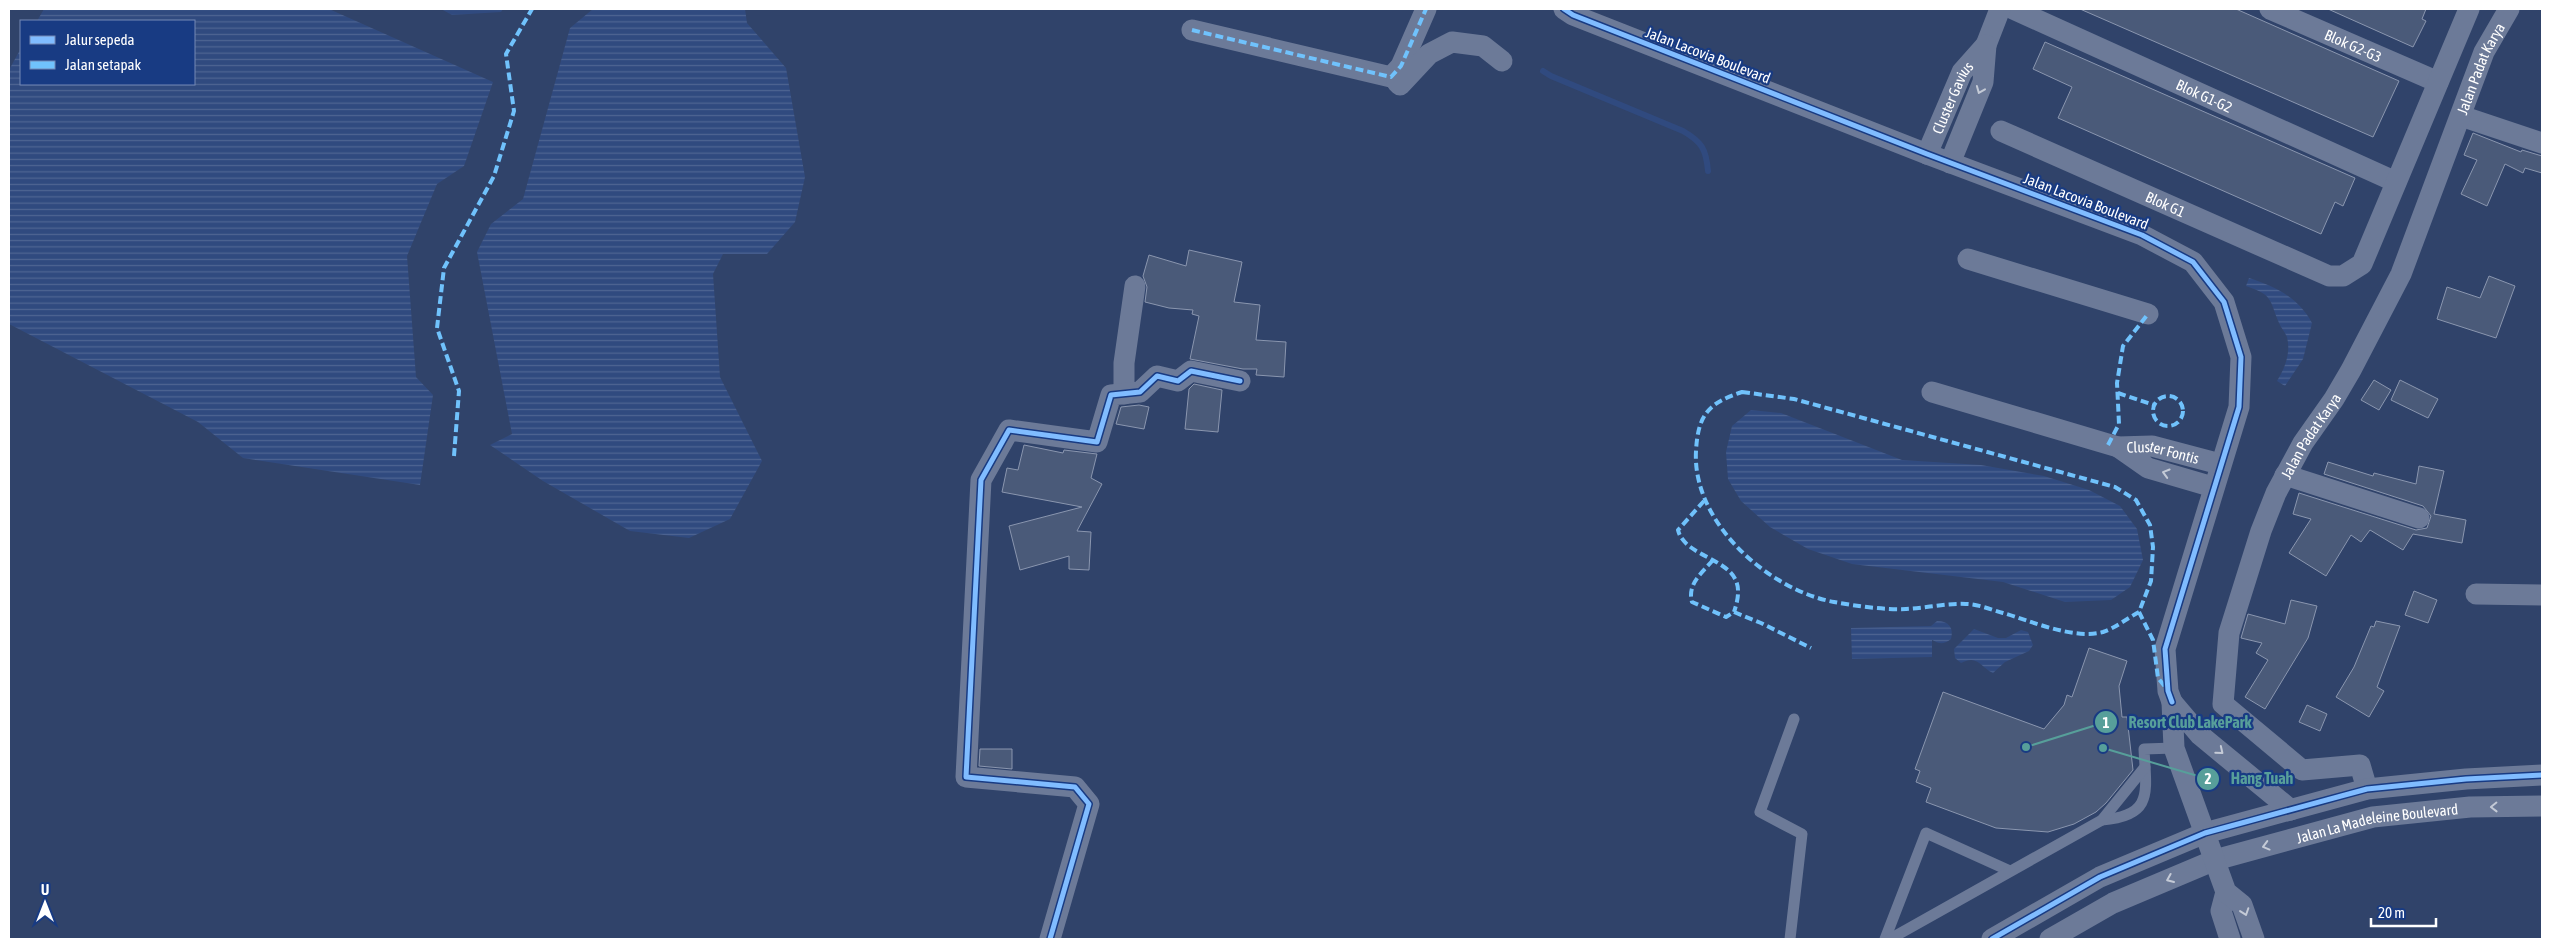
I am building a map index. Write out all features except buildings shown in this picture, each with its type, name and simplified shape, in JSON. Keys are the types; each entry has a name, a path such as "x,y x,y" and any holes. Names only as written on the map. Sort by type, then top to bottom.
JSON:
{"street":[{"path":"1391,77 1401,66 1426,9"},
{"name":"Jalan Lacovia Boulevard","path":"1564,9 1573,15 1950,163 2142,235 2193,262 2224,302 2241,357 2239,406 2213,486 2166,650 2168,691 2172,702 2174,748 2226,892"},
{"name":"Cluster Gavius","path":"1950,163 1983,82 1986,45 2000,9"},
{"name":"Blok G1-G2","path":"2013,9 2396,182"},
{"name":"Blok G2-G3","path":"2270,9 2438,82"},
{"path":"2396,182 2469,9"},
{"name":"Jalan Padat Karya","path":"2367,789 2360,765 2302,770 2223,704 2229,633 2261,531 2285,475 2351,370 2401,274 2484,52 2509,9"},
{"path":"1192,30 1391,77 1400,85 1429,54 1452,42 1483,46 1502,61"},
{"name":"Cluster Gavius","path":"1927,154 1962,72 1986,45"},
{"path":"2461,116 2542,143"},
{"name":"Blok G1","path":"2001,131 2329,276 2343,276 2362,264 2396,182"},
{"path":"1968,259 2148,314"},
{"path":"1124,394 1124,363 1135,286"},
{"path":"1050,939 1089,804 1076,787 966,777 981,480 1009,430 1097,442 1111,395 1140,392 1157,376 1178,381 1191,371 1240,381"},
{"path":"1932,392 2118,447"},
{"name":"Cluster Fontis","path":"2118,447 2152,446 2220,464"},
{"name":"Cluster Fontis","path":"2118,447 2148,468 2213,486"},
{"path":"2285,475 2419,518"},
{"path":"2476,594 2542,595"},
{"name":"Jalan Lacovia Boulevard","path":"2172,702 2200,735 2292,810"},
{"name":"Jalan La Madeleine Boulevard","path":"1992,939 2100,877 2205,833 2367,789 2466,779 2542,775"},
{"name":"Jalan La Madeleine Boulevard","path":"2050,939 2113,903 2215,860 2373,817 2470,807 2542,806"},
{"path":"2230,939 2222,911 2226,892 2242,905 2254,939"}],"lane":[{"path":"1790,939 1802,834 1760,812 1794,719"},
{"path":"2102,820 2124,818 2138,811 2145,795 2144,749 2174,748"},
{"path":"1890,939 2102,820 2145,767"},
{"path":"1885,939 1926,833 2010,871"}],"water":[{"path":"44,9 329,9 493,82 464,166 437,184 407,256 416,377 433,395 420,485 243,458 198,422 9,324 9,70 20,50 20,85 195,85 195,20 38,20"},
{"path":"441,9 503,9 501,12 452,15"},
{"path":"593,9 745,9 747,23 786,68 805,177 795,222 767,254 723,254 713,274 720,377 762,461 730,519 689,538 630,531 543,481 490,445 512,434 477,252 491,224 523,199 570,28"},
{"path":"2249,278 2285,294 2300,306 2312,323 2303,359 2285,386 2277,381 2286,360 2288,349 2287,337 2266,295 2246,286"},
{"path":"1751,410 1781,413 1902,460 1981,465 2044,476 2089,490 2120,506 2137,529 2143,560 2130,587 2111,600 2065,602 2003,582 1852,564 1808,549 1770,527 1741,501 1728,479 1726,452 1732,426"},
{"path":"1937,621 1945,622 1950,626 1952,635 1951,639 1944,643 1932,640 1932,657 1852,659 1851,628 1931,626"},
{"path":"1974,629 1998,638 2006,638 2021,630 2028,632 2033,645 2029,651 2005,662 1993,673 1978,662 1971,660 1961,663 1955,658 1954,649"}],"waterway":[{"path":"1543,71 1683,131 1695,139 1702,147 1708,171"}],"marked path":[{"path":"454,456 459,391 437,328 444,268 494,176 514,111 506,54 532,9"},
{"path":"1192,30 1391,77 1401,66 1426,9"},
{"path":"2108,445 2119,424 2117,383 2123,346 2148,314"},
{"path":"1742,392 1794,399 2115,487 2136,500 2150,525 2153,547 2151,581 2139,612 2103,632 2079,634 2066,632 1975,605 1951,604 1906,609 1870,607 1834,602 1809,595 1784,583 1761,568 1739,549 1721,527 1707,503 1698,478 1696,451 1702,419 1713,406 1730,396 1742,392"},
{"path":"2118,393 2154,405"},
{"path":"2168,396 2179,400 2183,411 2179,422 2168,426 2157,422 2153,411 2157,400 2168,396"},
{"path":"1704,501 1678,530 1683,540 1691,547 1722,565 1730,572 1736,581 1738,593 1734,612"},
{"path":"1713,560 1696,579 1692,590 1692,602 1726,617 1734,612 1811,648"},
{"path":"2139,612 2153,640 2158,678 2166,688"}],"cycle path":[{"path":"1564,9 1573,15 1927,154 2142,235 2193,262 2224,302 2241,357 2239,407 2165,649 2168,691 2172,702"},
{"path":"1050,939 1089,804 1075,787 966,777 981,480 1009,430 1097,442 1111,395 1140,392 1157,376 1178,381 1191,371 1240,381"},
{"path":"1992,939 2100,877 2205,833 2367,789 2466,779 2542,775"}],"place":[{"name":"Resort Club LakePark","path":"2026,747"},
{"name":"Hang Tuah","path":"2103,748"}]}
